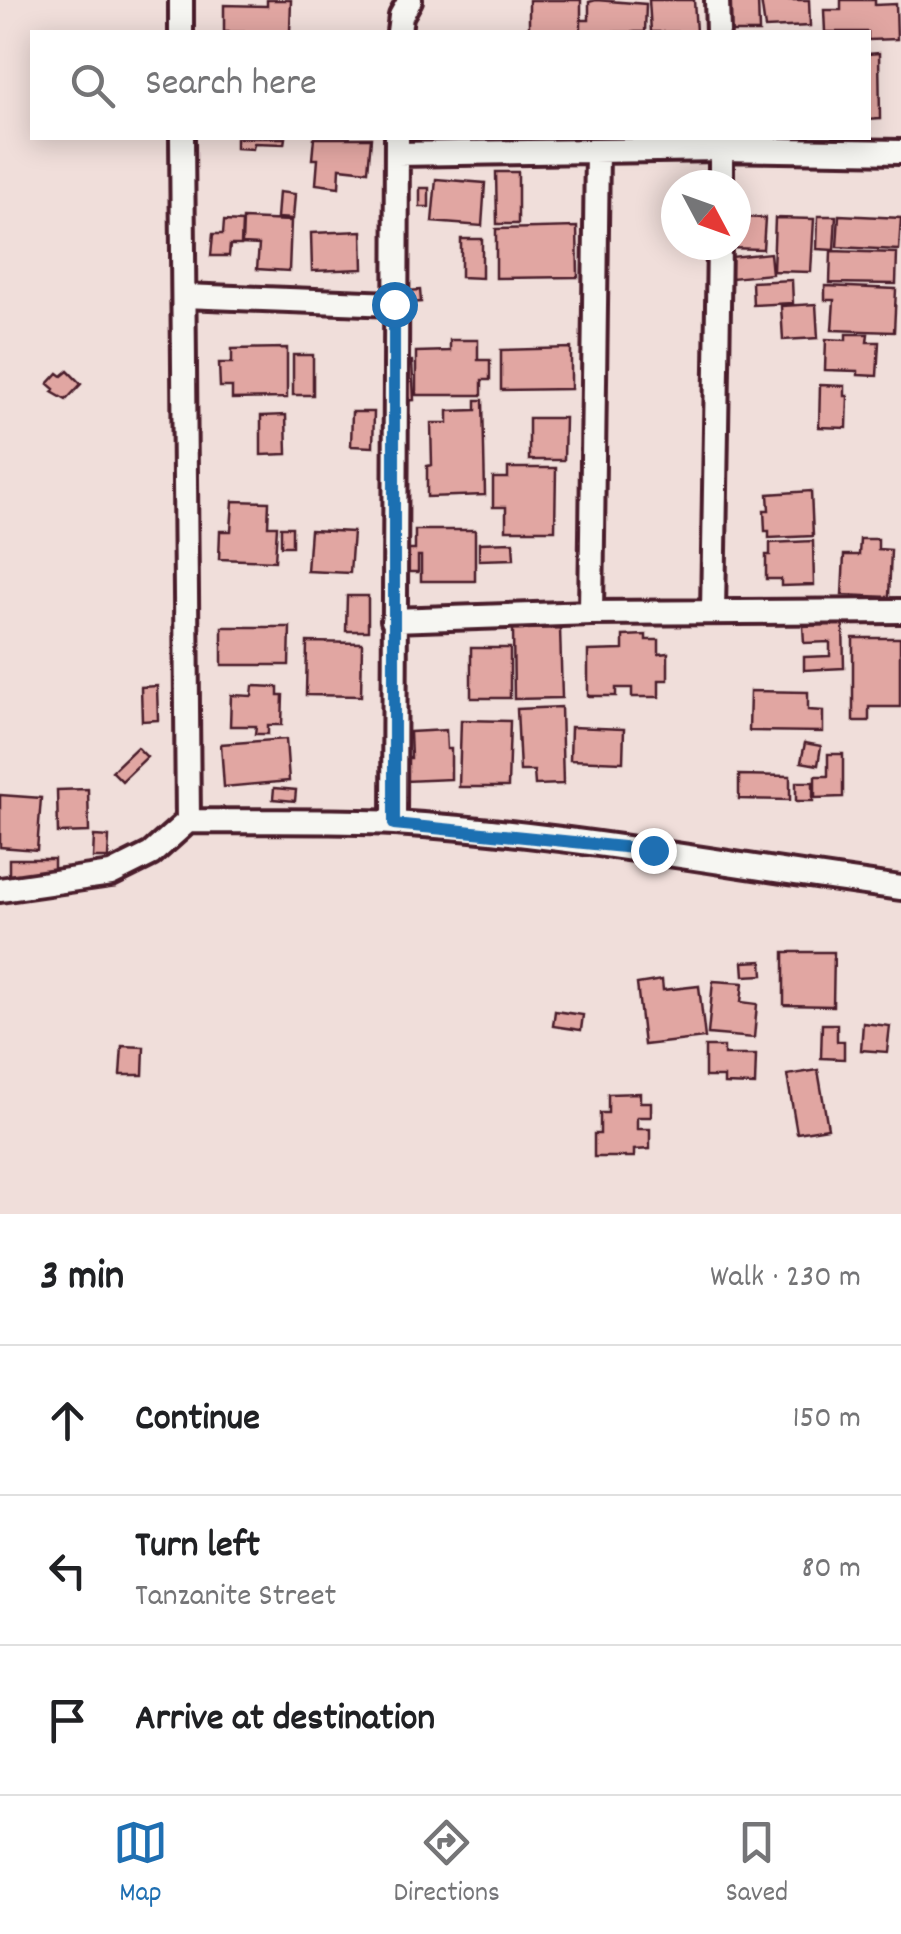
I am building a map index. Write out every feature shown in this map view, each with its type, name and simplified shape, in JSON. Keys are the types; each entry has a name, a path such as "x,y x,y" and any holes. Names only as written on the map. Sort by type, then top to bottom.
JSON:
{"street":[{"path":"180,0 181,30"},
{"path":"399,0 400,30"},
{"path":"400,30 401,16 410,0"},
{"path":"717,0 718,30"},
{"path":"182,140 188,821"},
{"path":"720,170 721,143"},
{"path":"394,824 397,146 598,151 721,143 901,152"},
{"path":"591,613 598,151"},
{"path":"713,612 720,260"},
{"path":"184,296 394,304"},
{"path":"393,620 591,613 901,611"},
{"path":"0,890 112,874 150,854 188,821 394,824 653,850 776,872 901,888"}],"building":[{"path":"267,0 291,0 290,30 224,30 224,5 267,6"},
{"path":"529,0 581,0 581,30 529,30"},
{"path":"649,0 694,0 696,30 651,30"},
{"path":"728,0 758,0 759,30 729,30"},
{"path":"761,0 809,0 810,26 765,28"},
{"path":"841,0 896,4 897,39 871,40 871,30 825,30 824,10 841,10"},
{"path":"589,2 646,4 645,30 581,30 581,20 589,20"},
{"path":"879,53 880,119 871,120 871,54"},
{"path":"236,140 285,140 284,144 254,143 253,149 236,148"},
{"path":"314,140 371,140 368,171 340,168 339,187 316,184 318,159 312,159"},
{"path":"496,172 518,172 518,224 497,224"},
{"path":"436,179 485,183 482,226 432,222"},
{"path":"420,188 429,188 429,207 420,207"},
{"path":"279,192 295,194 293,219 277,218"},
{"path":"839,215 901,218 899,250 837,247"},
{"path":"818,216 836,216 834,250 817,249"},
{"path":"751,218 765,218 763,249 751,249"},
{"path":"775,218 814,219 811,272 773,271"},
{"path":"243,219 291,221 289,271 257,269 259,245 242,244"},
{"path":"224,221 242,222 241,245 230,245 229,256 211,256 213,234 223,234"},
{"path":"577,227 578,277 496,278 496,229"},
{"path":"362,231 363,269 312,271 311,233"},
{"path":"461,239 482,239 482,278 461,277"},
{"path":"831,251 897,253 896,284 830,283"},
{"path":"770,253 772,274 732,278 730,260 751,260 751,255"},
{"path":"792,280 793,303 753,305 752,282"},
{"path":"825,286 896,289 894,332 832,330 834,300 825,300"},
{"path":"420,290 421,302 408,303 407,291"},
{"path":"816,304 818,338 783,340 781,306"},
{"path":"846,334 868,334 867,342 879,342 877,376 825,370 826,339 846,340"},
{"path":"450,340 478,340 478,360 490,360 490,380 482,380 482,395 416,395 416,352 450,351"},
{"path":"287,348 287,398 232,399 232,387 220,387 219,363 232,363 232,349"},
{"path":"571,348 571,389 501,390 501,350"},
{"path":"293,355 313,355 313,395 293,395"},
{"path":"412,361 414,400 403,401 401,362"},
{"path":"68,371 81,384 66,400 52,392 54,389 48,384 58,373 62,376"},
{"path":"820,385 845,386 847,428 819,427"},
{"path":"476,400 483,400 485,495 427,497 427,466 432,465 431,423 448,423 448,411 476,410"},
{"path":"352,412 374,412 373,447 351,446"},
{"path":"286,415 287,454 261,455 261,416"},
{"path":"529,418 565,418 564,460 529,460"},
{"path":"508,468 556,468 555,530 506,530 506,507 493,507 493,478 508,478"},
{"path":"811,491 813,536 769,538 764,510 769,510 768,494"},
{"path":"233,501 269,502 268,526 277,526 275,561 219,559 220,531 231,531"},
{"path":"281,527 292,527 292,546 281,546"},
{"path":"310,530 353,532 350,573 307,571"},
{"path":"415,530 475,530 475,581 421,581 421,556 418,572 401,572 401,550 415,550"},
{"path":"860,539 878,539 878,549 891,550 889,597 842,595 844,555 859,555"},
{"path":"813,541 814,585 781,586 781,579 766,579 770,543"},
{"path":"513,542 514,559 479,560 479,543"},
{"path":"347,596 368,596 368,631 346,631"},
{"path":"843,624 844,668 804,670 804,657 830,656 830,642 804,643 803,626"},
{"path":"222,627 290,627 289,665 222,665"},
{"path":"560,628 562,698 514,699 513,629"},
{"path":"646,635 646,640 659,640 659,654 668,653 668,680 659,680 659,697 632,697 632,688 616,688 616,696 588,696 588,651 623,650 623,636"},
{"path":"853,638 900,638 900,707 869,707 869,721 853,721"},
{"path":"307,642 362,643 361,696 306,695"},
{"path":"471,648 510,648 510,698 471,698"},
{"path":"157,686 158,720 142,721 141,687"},
{"path":"253,686 278,687 278,695 283,695 282,725 268,725 268,734 255,734 256,726 230,726 231,695 252,696"},
{"path":"750,691 808,692 808,710 823,711 823,732 749,731"},
{"path":"561,707 563,784 535,785 534,771 520,771 517,709"},
{"path":"461,720 510,721 508,787 459,787"},
{"path":"571,727 624,729 623,762 570,760"},
{"path":"446,730 447,749 451,749 451,779 405,781 404,758 411,758 410,732"},
{"path":"286,739 289,781 224,787 221,744"},
{"path":"805,743 821,746 818,765 801,762"},
{"path":"137,747 147,757 122,781 112,771"},
{"path":"828,754 843,754 843,797 815,798 815,776 828,776"},
{"path":"739,775 790,776 790,800 739,799"},
{"path":"796,782 813,782 813,801 796,801"},
{"path":"274,788 296,790 295,801 273,799"},
{"path":"88,789 89,832 58,833 57,790"},
{"path":"0,795 41,798 37,850 0,847"},
{"path":"94,836 109,837 108,858 93,858"},
{"path":"9,859 54,859 54,875 9,875"},
{"path":"784,952 834,952 833,1006 784,1005"},
{"path":"762,961 763,975 744,976 743,962"},
{"path":"662,980 663,990 699,986 705,1038 644,1045 637,984"},
{"path":"713,981 743,983 741,1002 757,1004 754,1038 708,1034"},
{"path":"555,1011 583,1015 581,1030 553,1026"},
{"path":"863,1023 890,1026 887,1052 861,1050"},
{"path":"822,1024 837,1024 837,1041 844,1041 844,1059 821,1058"},
{"path":"122,1046 144,1047 143,1075 120,1075"},
{"path":"705,1047 724,1047 724,1055 756,1055 755,1085 724,1084 724,1077 705,1077"},
{"path":"818,1070 828,1128 797,1133 787,1075"},
{"path":"640,1093 640,1102 651,1102 651,1117 637,1117 637,1129 650,1129 650,1149 634,1150 634,1157 594,1157 594,1134 600,1134 600,1113 608,1113 608,1094"}],"route":[{"path":"394,304 394,824 653,850"}]}
